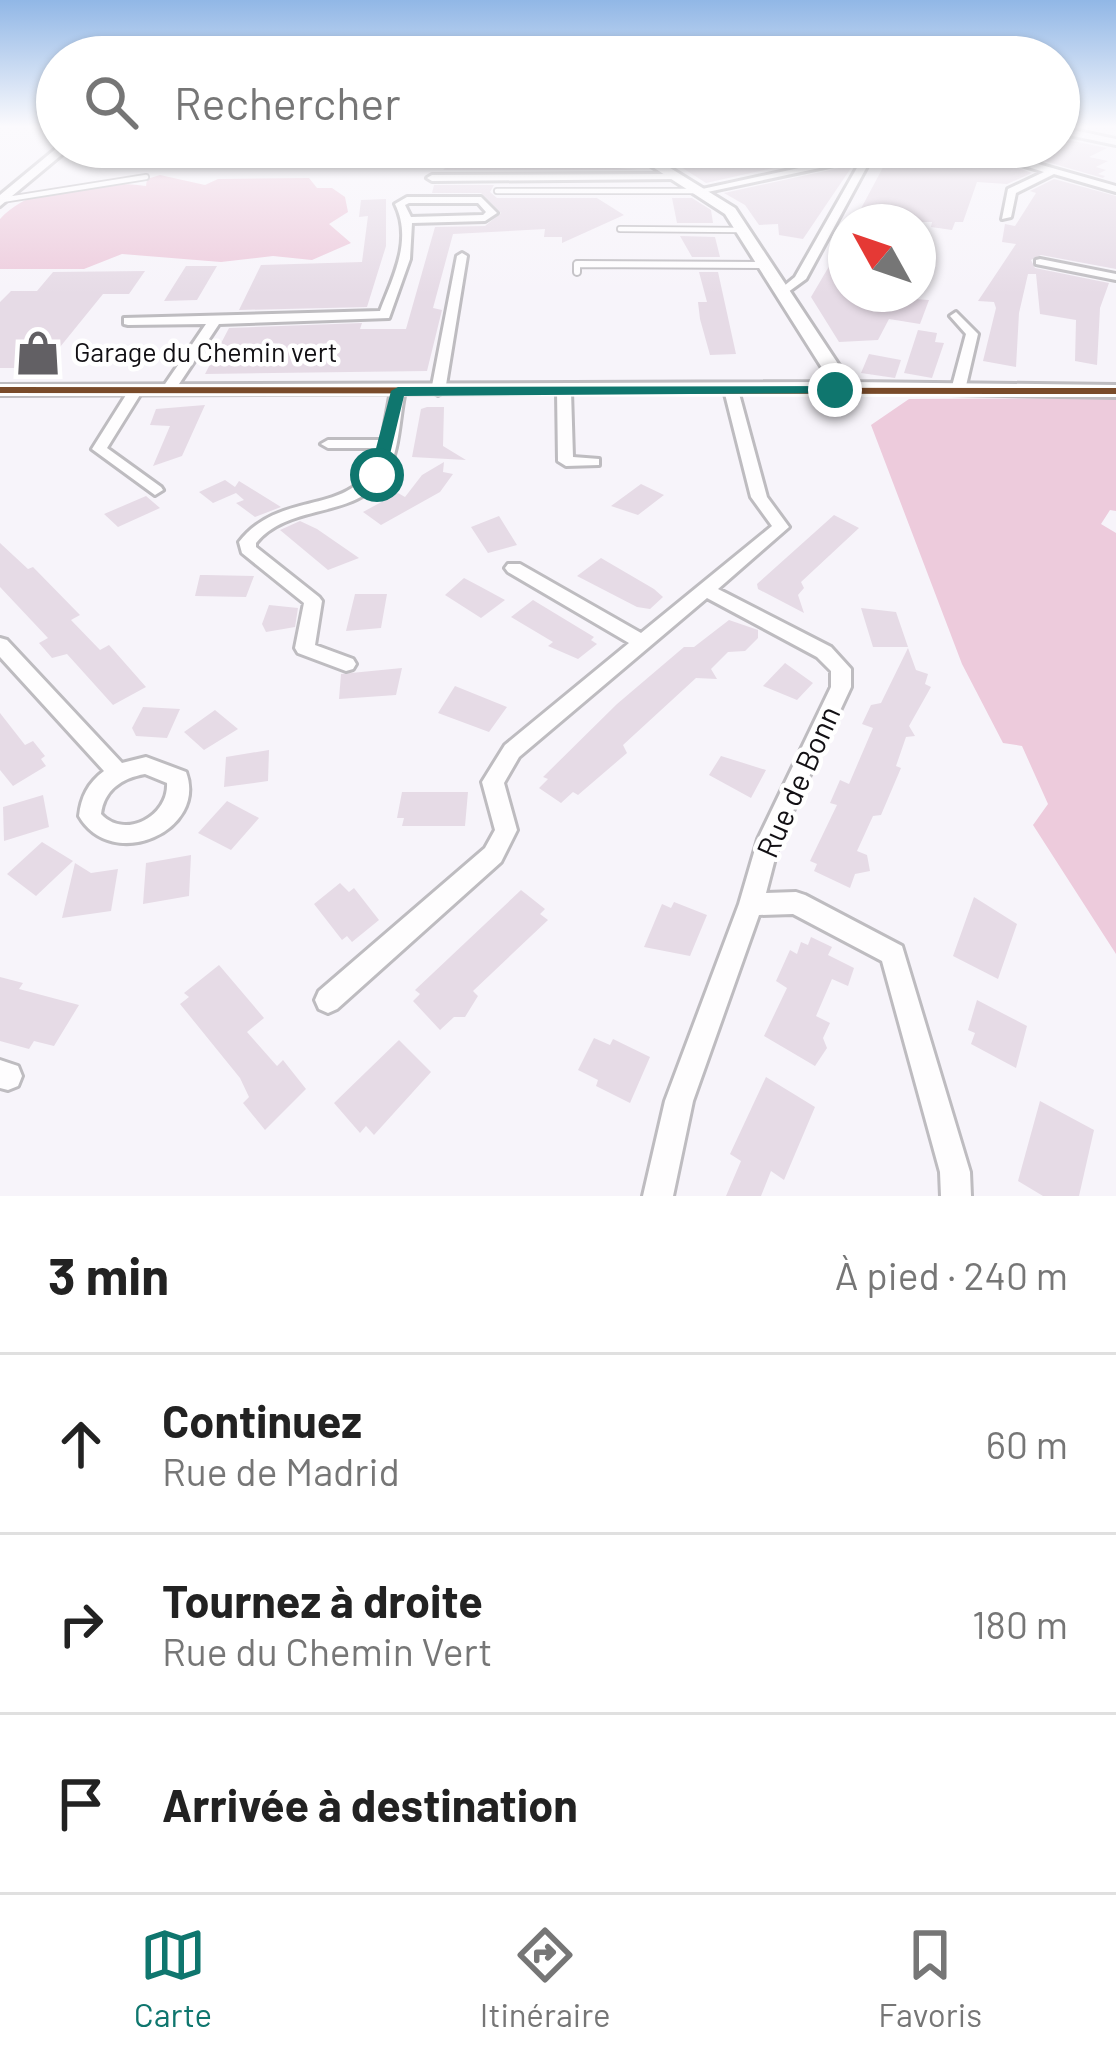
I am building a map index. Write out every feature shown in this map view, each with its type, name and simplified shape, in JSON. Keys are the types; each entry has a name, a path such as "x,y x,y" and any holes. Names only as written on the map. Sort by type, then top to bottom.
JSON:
{"street":[{"path":"1,201 25,183"},
{"path":"685,183 730,211 844,386"},
{"path":"698,191 737,183"},
{"path":"784,291 800,279 854,183"},
{"path":"1006,217 1011,191 1028,183"},
{"path":"128,321 385,315 408,243 407,220 400,204 423,198 481,200 492,213 485,218 407,220"},
{"path":"437,391 462,256"},
{"path":"1040,262 1116,277"},
{"path":"956,316 972,334 958,390"},
{"path":"169,391 215,320"},
{"path":"0,390 564,391 844,386 1116,392"},
{"path":"136,390 99,448 155,490"},
{"path":"328,1000 493,855 506,830 494,782 512,751 781,527 759,497 731,390"},
{"path":"346,664 310,652 304,643 313,601 248,550 247,542 256,530 294,510 330,503 369,485 382,466 398,391"},
{"path":"564,391 566,461 594,462"},
{"path":"328,444 385,444"},
{"path":"514,568 641,642"},
{"name":"Rue de Bonn","path":"658,1196 680,1101 751,904 769,838 841,687 841,669 824,652 709,591"},
{"path":"0,645 118,773"},
{"name":"Rue de Bonn","path":"751,904 796,903 893,954 955,1172 956,1196"}],"lane":[{"path":"1,201 111,183"},
{"path":"497,191 698,191"},
{"path":"620,229 742,230"},
{"path":"577,272 577,264 766,265"}],"shaded area":[{"path":"313,183 317,188 332,188 345,197 348,212 329,224 351,243 312,260 273,256 221,262 122,254 84,269 0,269 0,219 13,207 67,187"},
{"path":"1116,398 1116,511 1110,510 1101,524 1116,533 1116,954 1033,825 1048,804 1022,746 1003,743 962,664 871,425 909,399"}],"building":[{"path":"771,183 841,183 803,239 779,235 778,224 759,225 745,205 724,193"},
{"path":"875,183 977,183 963,222 955,222 952,230 936,228 936,204 863,204"},
{"path":"1046,183 1068,183 1116,196 1116,269 1041,255 1031,260 1035,268 1109,283 1100,308 1097,365 1075,361 1076,320 1040,314 1036,274 1028,274 1019,313 1016,367 983,361 996,308 994,302 978,301 1016,244 1002,242 1005,224 1015,226 1036,193 1030,191"},
{"path":"434,185 494,185 490,192 497,198 597,198 624,215 562,243 562,237 544,237 545,229 453,234 433,308 442,310 427,371 205,374 229,328 362,323 360,329 406,329 435,227 485,226 501,213 481,193 432,193"},
{"path":"672,198 692,198 711,210 713,223 677,223"},
{"path":"386,199 386,246 367,307 239,310 261,265 362,262 368,216 359,217 361,200"},
{"path":"680,236 715,237 720,257 692,257"},
{"path":"186,266 217,266 197,300 164,301"},
{"path":"828,268 828,312 924,312 920,324 889,319 878,340 839,342 811,297"},
{"path":"145,271 129,294 103,294 43,368 0,368 0,302 11,291 37,291 53,272"},
{"path":"699,272 718,272 736,354 710,355 700,319 698,302 707,302"},
{"path":"918,330 937,333 935,342 944,343 932,378 904,373"},
{"path":"869,354 901,360 895,378 861,373"},
{"path":"205,405 182,456 153,466 170,426 150,425 156,409"},
{"path":"444,407 443,446 466,460 412,457 421,409"},
{"path":"444,462 443,472 453,474 440,492 381,525 363,512 398,493 405,497 422,475"},
{"path":"225,480 235,487 239,481 281,507 255,517 236,503 244,500 236,493 213,503 199,492"},
{"path":"641,484 664,495 638,515 611,506"},
{"path":"146,496 160,508 118,527 104,514"},
{"path":"834,515 859,528 801,582 804,588 798,595 804,613 758,589 757,584"},
{"path":"499,516 517,545 488,553 471,527"},
{"path":"300,521 359,558 328,570 280,530"},
{"path":"0,543 28,569 33,567 80,615 71,620 100,650 109,645 146,687 113,705 67,654 52,658 39,643 48,638 0,587"},
{"path":"601,558 663,597 650,609 637,607 577,576"},
{"path":"200,575 254,576 246,597 195,596"},
{"path":"464,578 505,600 481,618 445,595"},
{"path":"355,594 387,594 381,628 346,631"},
{"path":"533,600 594,637 591,640 597,644 578,659 548,646 553,642 511,617"},
{"path":"269,605 298,608 295,627 266,632 262,624"},
{"path":"861,608 896,612 908,647 873,647"},
{"path":"729,620 758,630 758,638 745,651 728,652 711,669 717,679 696,678 623,745 627,753 578,795 573,792 561,803 539,788 548,779 543,777 617,704 684,647 694,647"},
{"path":"908,648 916,670 928,674 925,684 931,687 909,726 915,736 906,737 896,766 901,768 881,815 873,816 857,851 867,855 870,871 855,874 850,888 814,871 817,864 810,861 837,805 830,803 840,780 849,784 873,728 862,724 871,705 881,703"},
{"path":"785,663 813,683 797,700 763,686"},
{"path":"402,668 396,695 339,699 341,674"},
{"path":"455,686 507,707 489,732 438,713"},
{"path":"143,707 180,709 167,738 136,736 132,728"},
{"path":"215,710 238,729 204,750 184,732"},
{"path":"0,713 25,745 33,741 45,756 41,759 46,766 13,786 0,770"},
{"path":"269,750 268,781 224,787 226,757"},
{"path":"721,756 766,770 751,798 709,775"},
{"path":"402,792 468,792 465,826 402,826 404,818 397,818"},
{"path":"43,795 49,827 4,841 3,807"},
{"path":"227,801 259,818 231,850 198,833"},
{"path":"42,842 73,861 36,896 7,874"},
{"path":"191,855 189,896 143,904 146,863"},
{"path":"75,863 91,873 118,869 111,911 62,918"},
{"path":"340,883 349,892 354,888 379,920 352,942 347,936 342,940 314,904"},
{"path":"521,890 545,909 540,914 548,920 473,991 478,996 465,1017 454,1017 440,1030 413,1001 420,994 415,990"},
{"path":"974,897 1017,924 998,979 953,956"},
{"path":"674,902 707,915 690,956 644,947 662,904 671,908"},
{"path":"811,937 832,947 828,955 854,968 848,986 832,979 816,1016 830,1023 823,1038 827,1048 815,1066 764,1036 787,988 776,981 790,950 797,954 801,942 808,945"},
{"path":"219,965 264,1018 247,1032 277,1066 283,1060 306,1089 265,1130 243,1103 249,1097 240,1078 180,1004 189,997 184,993"},
{"path":"0,977 23,983 19,989 79,1005 54,1046 34,1041 29,1049 0,1041"},
{"path":"977,1000 1027,1026 1016,1068 971,1044 975,1033 968,1030"},
{"path":"594,1038 610,1045 613,1039 650,1057 630,1103 596,1086 598,1080 578,1070"},
{"path":"399,1040 431,1072 374,1135 366,1126 360,1133 334,1103"},
{"path":"766,1077 815,1107 784,1180 771,1171 761,1196 726,1196 741,1161 730,1154"},
{"path":"1040,1101 1094,1130 1079,1196 1043,1196 1018,1181"}],"transit line":[{"path":"0,390 844,387 1116,391"}],"place":[{"name":"Garage du Chemin vert","path":"38,353"}],"route":[{"path":"377,475 398,391 835,390"}]}
